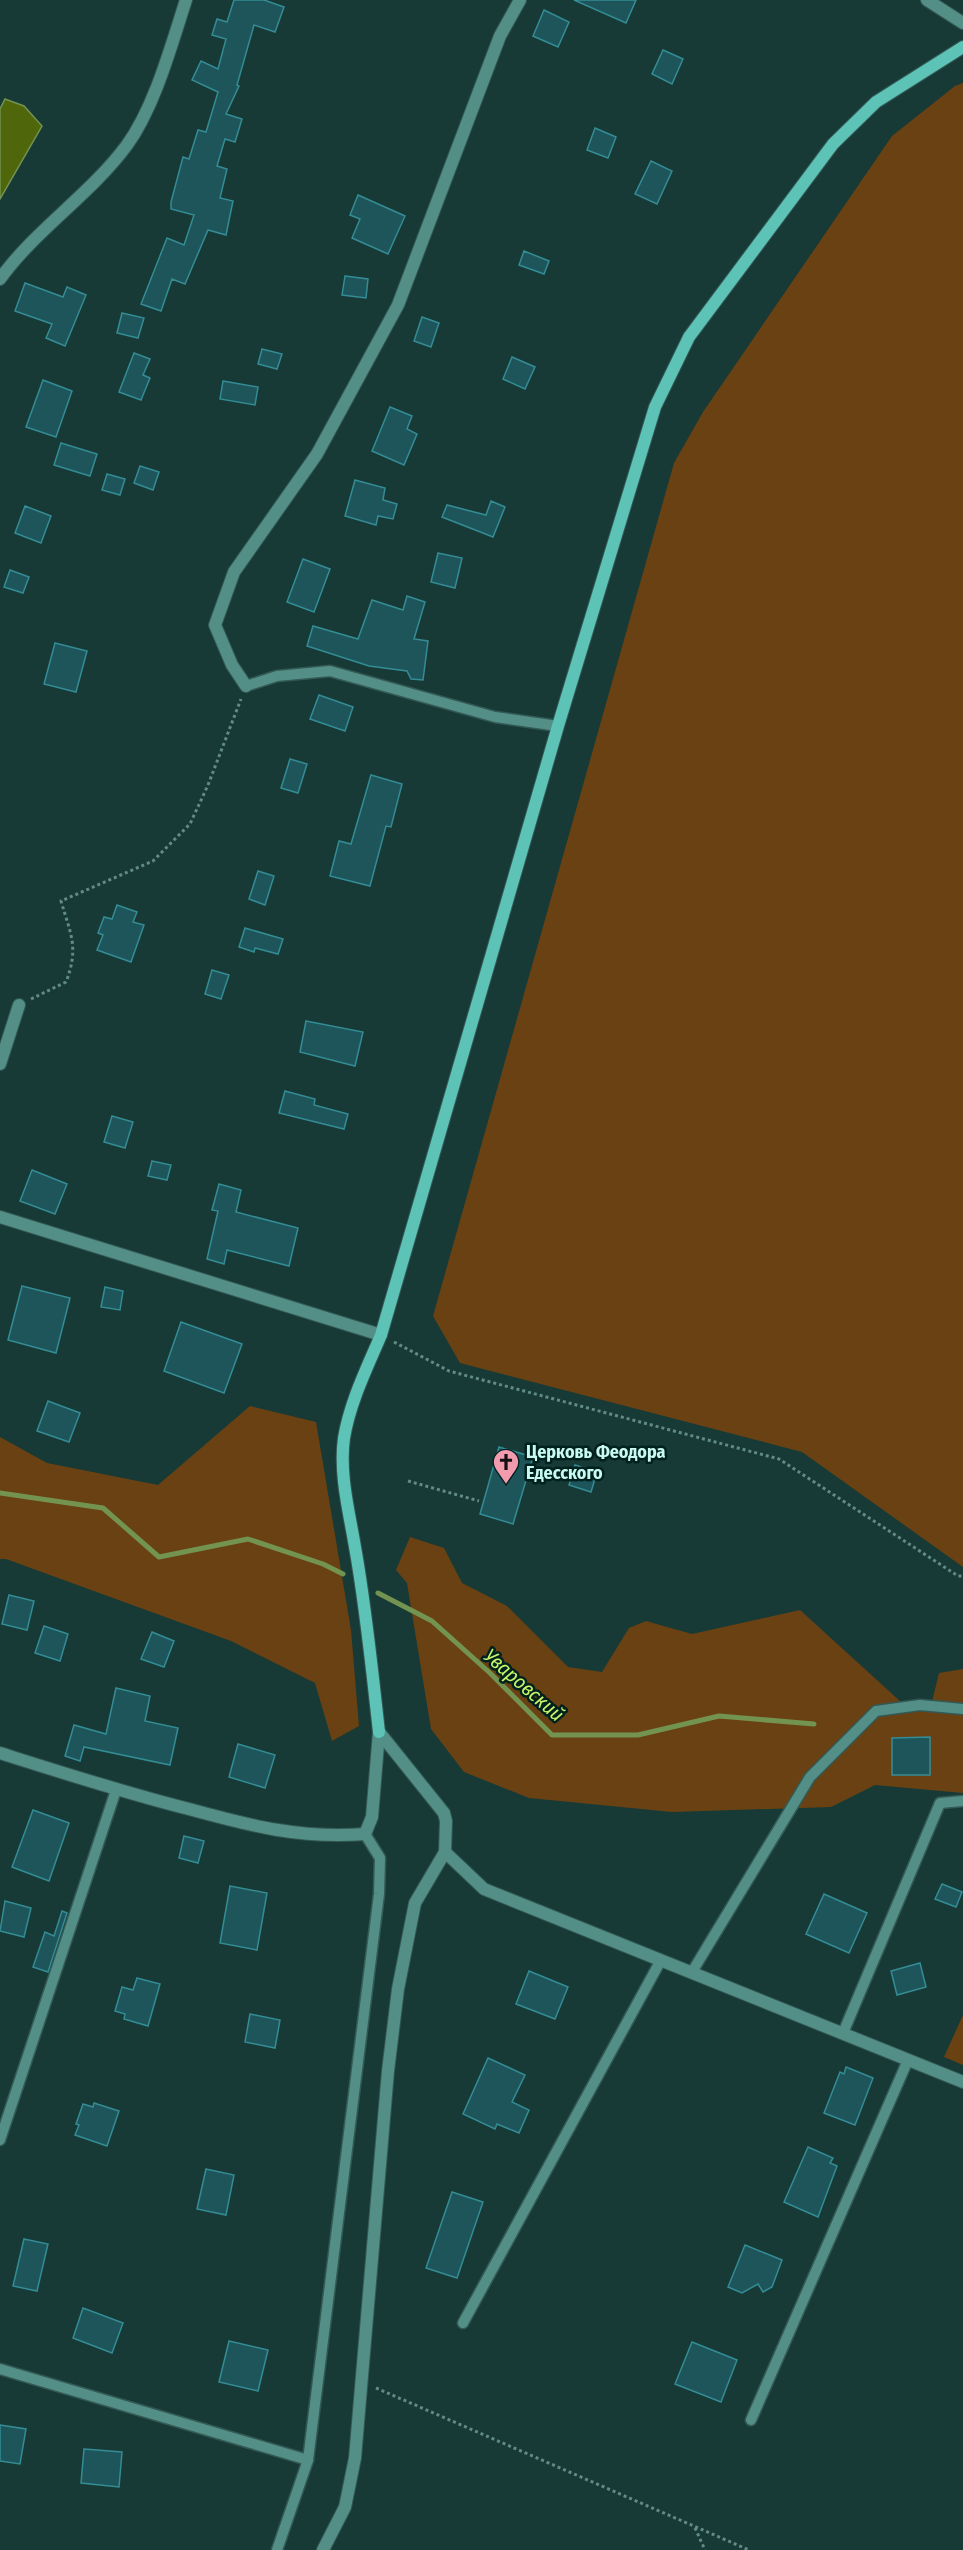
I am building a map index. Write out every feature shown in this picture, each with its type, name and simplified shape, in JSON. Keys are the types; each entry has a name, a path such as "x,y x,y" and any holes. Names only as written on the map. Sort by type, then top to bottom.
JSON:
{"street":[{"path":"0,279 18,254 107,168 128,144 162,76 186,0"},
{"path":"246,686 232,666 215,625 234,572 317,454 398,305 500,36 520,0"},
{"path":"927,0 963,23"},
{"path":"0,1753 116,1790 268,1830 335,1836 365,1834 372,1817 379,1732 371,1654 345,1494 344,1439 353,1402 381,1335 558,726 655,407 689,337 833,144 876,102 963,47"},
{"path":"0,1064 20,1005"},
{"path":"0,1217 381,1335"},
{"path":"323,2550 345,2507 355,2458 388,2071 398,1989 414,1903 445,1852 444,1813 379,1732"},
{"path":"445,1852 484,1889 963,2082"}],"lane":[{"path":"246,686 277,676 330,671 495,717 558,726"},
{"path":"692,1972 810,1777 876,1711 921,1705 963,1709"},
{"path":"0,2140 116,1790"},
{"path":"843,2033 940,1803 963,1801"},
{"path":"277,2550 308,2460 379,1894 380,1858 365,1834"},
{"path":"464,2323 661,1960"},
{"path":"751,2420 908,2060"},
{"path":"0,2369 308,2460"}],"path":[{"path":"20,1005 66,982 75,946 61,901 153,861 190,824 208,786 246,686"},
{"path":"381,1335 449,1371 779,1459 958,1576 963,1576"},
{"path":"408,1481 479,1501"},
{"path":"363,2382 749,2550"},
{"path":"694,2526 705,2550"}],"shaded area":[{"path":"963,83 963,1567 802,1452 460,1363 433,1316 674,463 703,412 892,136 955,86"},
{"path":"5,99 24,106 42,126 0,199 0,109"},
{"path":"250,1406 316,1422 351,1630 359,1726 332,1741 315,1683 231,1641 6,1559 0,1559 0,1437 47,1463 158,1485"},
{"path":"410,1537 444,1548 462,1583 507,1606 568,1667 602,1672 629,1628 646,1621 692,1634 800,1610 912,1712 930,1710 939,1673 963,1669 963,1793 875,1785 831,1807 672,1812 529,1798 464,1772 431,1729 407,1583 396,1570"},
{"path":"963,2015 963,2065 944,2057"}],"building":[{"path":"234,0 264,0 284,7 275,32 254,25 237,85 239,86 226,114 242,119 235,142 225,139 217,166 227,169 220,198 233,201 226,235 208,230 185,284 172,279 161,311 141,304 167,238 184,245 194,215 171,209 171,202 183,157 189,159 198,130 206,132 218,92 192,80 201,61 218,69 226,39 212,35 217,19 227,22"},
{"path":"574,0 636,0 626,23"},
{"path":"544,10 569,22 558,47 533,36"},
{"path":"663,50 683,59 672,84 652,74"},
{"path":"595,128 616,137 608,158 587,150"},
{"path":"651,161 672,171 657,204 635,194"},
{"path":"358,195 405,216 388,254 352,238 360,219 350,215"},
{"path":"524,251 549,261 544,274 519,265"},
{"path":"345,276 368,279 366,298 342,295"},
{"path":"25,283 63,297 67,287 86,295 65,346 46,338 52,324 15,311"},
{"path":"122,313 144,318 138,338 117,333"},
{"path":"422,317 439,323 431,347 414,341"},
{"path":"262,349 282,354 277,369 258,364"},
{"path":"134,353 150,359 143,375 150,378 141,400 119,392"},
{"path":"512,357 535,367 525,389 503,379"},
{"path":"43,380 72,391 56,437 26,427"},
{"path":"223,381 258,387 255,405 220,399"},
{"path":"390,407 412,416 407,429 417,434 404,465 372,451"},
{"path":"61,443 97,454 90,476 54,465"},
{"path":"140,466 159,472 153,490 134,483"},
{"path":"107,474 125,479 120,495 102,490"},
{"path":"355,480 385,488 383,500 397,504 393,519 378,516 376,525 345,516"},
{"path":"491,501 505,507 493,537 442,517 447,505 486,515"},
{"path":"25,506 51,516 41,543 15,533"},
{"path":"438,553 462,558 455,588 431,582"},
{"path":"303,559 330,569 314,612 287,602"},
{"path":"10,570 29,577 23,593 4,587"},
{"path":"407,596 425,602 414,639 428,641 423,680 411,679 407,671 369,666 307,646 313,626 358,639 372,600 403,610"},
{"path":"55,643 87,651 76,692 44,684"},
{"path":"319,695 353,707 345,731 310,719"},
{"path":"290,759 307,764 298,793 281,788"},
{"path":"371,775 402,784 391,827 386,826 370,886 330,876 339,841 351,844"},
{"path":"258,871 274,876 265,905 249,899"},
{"path":"117,905 137,912 133,922 144,925 131,962 97,950 103,935 98,933 104,917 112,919"},
{"path":"245,928 283,939 278,954 255,948 254,952 239,947"},
{"path":"212,970 229,975 221,999 205,994"},
{"path":"306,1021 363,1032 355,1066 300,1052"},
{"path":"285,1091 315,1099 314,1105 348,1114 344,1129 279,1113"},
{"path":"112,1116 133,1122 125,1148 104,1142"},
{"path":"152,1161 171,1165 167,1180 148,1176"},
{"path":"32,1170 67,1184 55,1214 20,1201"},
{"path":"219,1184 241,1190 236,1212 298,1228 289,1266 227,1250 224,1264 207,1259 218,1211 212,1210"},
{"path":"22,1286 70,1298 56,1353 8,1340"},
{"path":"105,1287 123,1291 120,1310 101,1307"},
{"path":"181,1322 242,1344 224,1393 164,1371"},
{"path":"48,1401 80,1413 69,1442 37,1431"},
{"name":"Церковь Феодора Едесского","path":"499,1447 533,1457 513,1524 480,1514"},
{"path":"575,1465 597,1472 591,1492 569,1485"},
{"path":"9,1595 34,1601 27,1630 2,1624"},
{"path":"44,1626 68,1634 60,1661 35,1653"},
{"path":"152,1632 174,1641 164,1667 141,1659"},
{"path":"116,1688 150,1696 145,1721 178,1728 170,1765 84,1747 80,1761 65,1756 74,1725 106,1734"},
{"path":"930,1737 930,1775 892,1775 892,1738"},
{"path":"238,1744 275,1755 265,1788 229,1777"},
{"path":"33,1810 69,1823 49,1881 12,1867"},
{"path":"184,1836 204,1841 198,1863 179,1858"},
{"path":"942,1884 962,1892 956,1907 935,1899"},
{"path":"230,1886 267,1893 257,1950 220,1943"},
{"path":"824,1894 867,1913 849,1953 806,1934"},
{"path":"5,1901 31,1908 24,1937 0,1931"},
{"path":"62,1911 67,1913 48,1972 33,1967 45,1932 54,1936"},
{"path":"920,1963 926,1987 897,1995 891,1971"},
{"path":"529,1971 568,1987 555,2019 516,2004"},
{"path":"137,1978 160,1984 148,2026 124,2019 125,2014 115,2011 122,1987 133,1990"},
{"path":"250,2014 280,2020 275,2048 245,2042"},
{"path":"488,2058 525,2075 512,2102 529,2110 519,2133 497,2124 495,2129 463,2114"},
{"path":"846,2067 873,2078 855,2125 824,2113 840,2072 844,2074"},
{"path":"94,2103 119,2111 107,2146 75,2135 83,2104 93,2107"},
{"path":"808,2147 833,2158 830,2163 837,2166 818,2217 784,2202"},
{"path":"206,2169 234,2175 226,2215 197,2209"},
{"path":"452,2192 483,2202 457,2278 426,2268"},
{"path":"24,2239 48,2244 37,2291 13,2286"},
{"path":"745,2245 782,2260 772,2287 763,2292 758,2284 742,2293 728,2287"},
{"path":"83,2308 123,2323 112,2353 73,2338"},
{"path":"229,2341 268,2350 258,2391 219,2382"},
{"path":"692,2342 737,2360 721,2402 675,2384"},
{"path":"0,2425 26,2429 20,2464 0,2461"},
{"path":"84,2449 122,2452 119,2487 81,2483"}],"waterway":[{"name":"Уваровский","path":"0,1493 103,1508 159,1557 248,1539 323,1564 343,1574"},
{"name":"Уваровский","path":"378,1593 432,1621 490,1673 552,1735 638,1735 719,1716 814,1724"}],"place":[{"name":"Церковь Феодора Едесского","path":"506,1485"}]}
